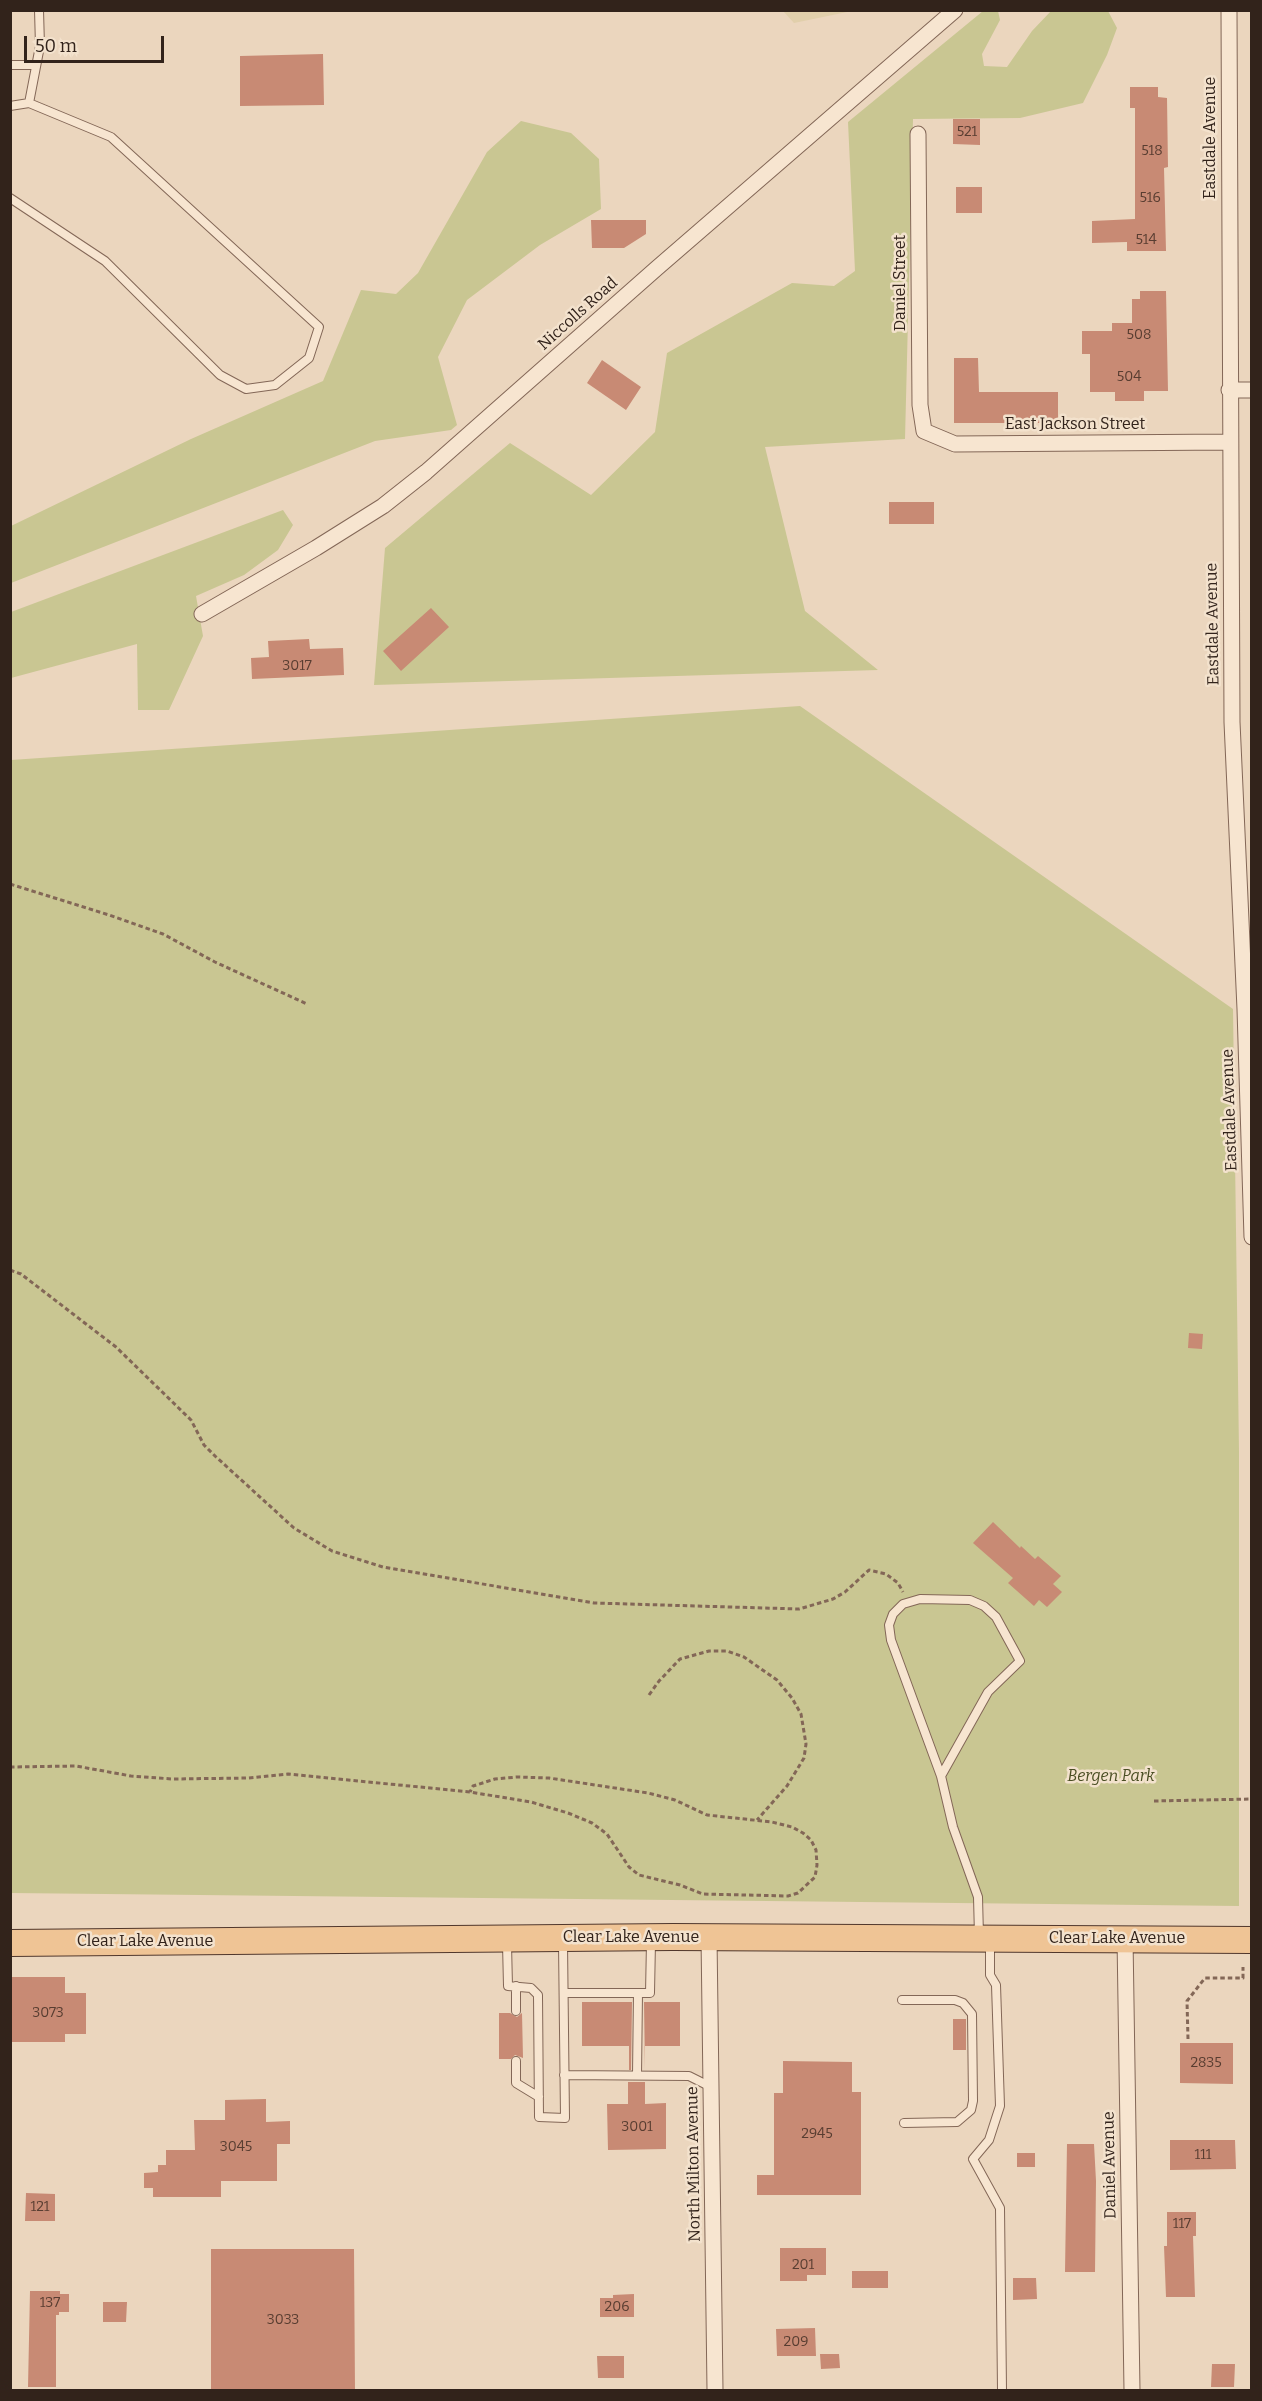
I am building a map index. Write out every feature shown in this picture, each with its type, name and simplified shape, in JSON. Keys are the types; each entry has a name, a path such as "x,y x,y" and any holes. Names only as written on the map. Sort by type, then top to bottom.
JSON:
{"main road":[{"name":"Clear Lake Avenue","path":"10,1943 651,1937 1251,1940"}],"street":[{"name":"Niccolls Road","path":"202,614 383,506 426,472 666,260 955,10"},
{"name":"Eastdale Avenue","path":"1229,10 1229,442 1232,722 1245,1009 1251,1238"},
{"name":"Daniel Street","path":"918,134 920,405 924,431"},
{"path":"1229,390 1251,390"},
{"name":"East Jackson Street","path":"924,431 955,444 1229,442"},
{"name":"North Milton Avenue","path":"709,1937 715,2391"},
{"name":"Daniel Avenue","path":"1125,1938 1132,2391"}],"lane":[{"path":"29,103 40,46 39,10"},
{"path":"10,65 36,65"},
{"path":"10,106 29,103 111,137 319,327 309,358 275,385 246,389 220,375 105,261 10,198"},
{"path":"941,1776 988,1692 1020,1661 996,1617 984,1606 970,1600 920,1599 909,1602 903,1604 893,1614 889,1625 891,1640 941,1776 953,1827 978,1897 990,1975 996,1985 1000,2106 989,2140 973,2158 1000,2208 1002,2391"},
{"path":"564,1993 650,1993 651,1937"},
{"path":"507,1939 508,1986 531,1988 538,1995 539,2118 565,2118 563,1938"},
{"path":"516,1986 516,2011"},
{"path":"637,2075 638,1993"},
{"path":"902,2000 955,2000 963,2003 972,2014 973,2101 971,2110 957,2122 904,2123"},
{"path":"516,2061 516,2083 539,2097"},
{"path":"564,2075 689,2076 711,2087"}],"path":[{"path":"10,884 163,934 215,962 307,1004"},
{"path":"10,1270 21,1274 116,1347 191,1420 204,1445 215,1456 294,1528 332,1551 383,1567 594,1603 800,1609 833,1599 845,1592 869,1570 886,1574 898,1582 909,1602"},
{"path":"649,1695 680,1659 709,1651 727,1651 744,1657 777,1680 792,1698 801,1714 806,1735 804,1758 787,1786 757,1820"},
{"path":"10,1767 76,1766 131,1776 172,1779 248,1778 288,1773 470,1792 531,1802 592,1823 607,1834 629,1868 639,1875 680,1885 703,1894 788,1896 798,1893 815,1877 816,1850 811,1840 792,1827 757,1820 707,1815 675,1800 648,1793 549,1779 517,1777 495,1779 473,1786 470,1792"},
{"path":"1154,1801 1251,1799"},
{"path":"1188,2039 1187,2001 1205,1978 1242,1978 1243,1967"}],"shaded area":[{"path":"783,11 852,11 794,23"}],"green space":[{"path":"983,11 998,11 1000,20 982,54 984,66 1007,67 1032,31 1051,11 1108,11 1117,28 1107,55 1083,103 1020,118 913,119 905,439 765,447 805,611 878,670 374,685 385,548 510,443 591,495 655,432 667,353 792,283 834,286 855,271 848,122"},
{"path":"521,121 571,133 599,159 601,209 540,245 467,300 438,357 457,425 451,430 375,441 11,583 11,526 191,439 323,381 361,290 396,294 418,273 487,152"},
{"path":"283,510 293,525 278,550 244,575 196,596 203,636 169,710 138,710 137,644 11,678 11,612"},
{"name":"Bergen Park","path":"800,706 1233,1009 1239,1452 1239,1906 11,1893 11,760"}],"building":[{"path":"323,54 324,105 240,106 240,56"},
{"path":"1130,87 1158,87 1158,97 1167,98 1168,167 1164,168 1166,251 1127,251 1127,242 1092,243 1092,221 1135,219 1135,108 1130,108"},
{"path":"953,119 980,119 980,145 953,144"},
{"path":"956,187 982,187 982,213 956,213"},
{"path":"591,220 646,220 646,234 624,248 592,248"},
{"path":"1140,291 1166,291 1168,391 1144,391 1144,401 1115,401 1115,392 1090,392 1090,354 1082,354 1082,331 1112,331 1112,323 1132,323 1132,299 1140,299"},
{"path":"954,358 978,358 979,392 1058,392 1058,423 954,423"},
{"path":"602,360 641,387 626,410 587,383"},
{"path":"889,502 934,502 934,524 889,524"},
{"path":"431,608 449,627 401,671 383,651"},
{"path":"309,639 310,649 343,648 344,675 252,679 251,658 269,657 268,641"},
{"path":"1189,1333 1203,1334 1202,1349 1188,1348"},
{"path":"993,1522 1020,1548 1021,1546 1035,1559 1038,1556 1061,1576 1053,1584 1062,1592 1047,1607 1039,1600 1034,1606 1008,1583 1013,1578 973,1543"},
{"path":"10,1977 65,1977 65,1993 86,1993 86,2034 65,2034 65,2042 10,2042"},
{"path":"582,2002 632,2002 631,2070 629,2070 629,2046 582,2046"},
{"path":"644,2002 680,2002 680,2046 645,2046 645,2070"},
{"path":"499,2013 510,2013 517,2017 522,2013 523,2058 515,2055 511,2059 499,2059"},
{"path":"953,2019 966,2019 966,2050 953,2050"},
{"path":"1180,2043 1233,2043 1233,2084 1180,2083"},
{"path":"783,2061 852,2062 852,2092 861,2092 861,2195 757,2195 757,2175 774,2175 774,2093 783,2093"},
{"path":"628,2082 645,2082 645,2104 666,2103 666,2149 608,2150 607,2104 628,2104"},
{"path":"266,2099 266,2122 290,2121 290,2144 277,2144 277,2181 221,2181 221,2197 153,2197 153,2188 144,2188 144,2173 158,2172 158,2165 166,2165 166,2150 195,2150 194,2120 225,2120 225,2100"},
{"path":"1170,2140 1235,2140 1236,2169 1170,2170"},
{"path":"1067,2144 1094,2144 1095,2272 1065,2272"},
{"path":"1017,2153 1035,2153 1035,2167 1017,2167"},
{"path":"26,2193 55,2194 55,2221 25,2221"},
{"path":"1167,2212 1196,2212 1196,2236 1193,2236 1195,2297 1166,2297 1164,2246 1167,2246"},
{"path":"780,2248 826,2248 826,2275 807,2275 807,2281 780,2281"},
{"path":"211,2249 354,2249 355,2391 211,2391"},
{"path":"852,2271 888,2271 888,2288 852,2288"},
{"path":"1013,2278 1036,2278 1037,2299 1013,2300"},
{"path":"30,2291 60,2291 60,2294 69,2294 69,2312 59,2312 59,2315 56,2315 56,2387 28,2387"},
{"path":"634,2294 634,2317 600,2317 600,2298"},
{"path":"103,2302 127,2302 126,2322 103,2322"},
{"path":"815,2328 816,2356 777,2356 776,2329"},
{"path":"820,2354 839,2354 840,2368 821,2369"},
{"path":"597,2356 624,2356 624,2378 598,2378"},
{"path":"1212,2364 1235,2364 1234,2387 1211,2387"}]}
